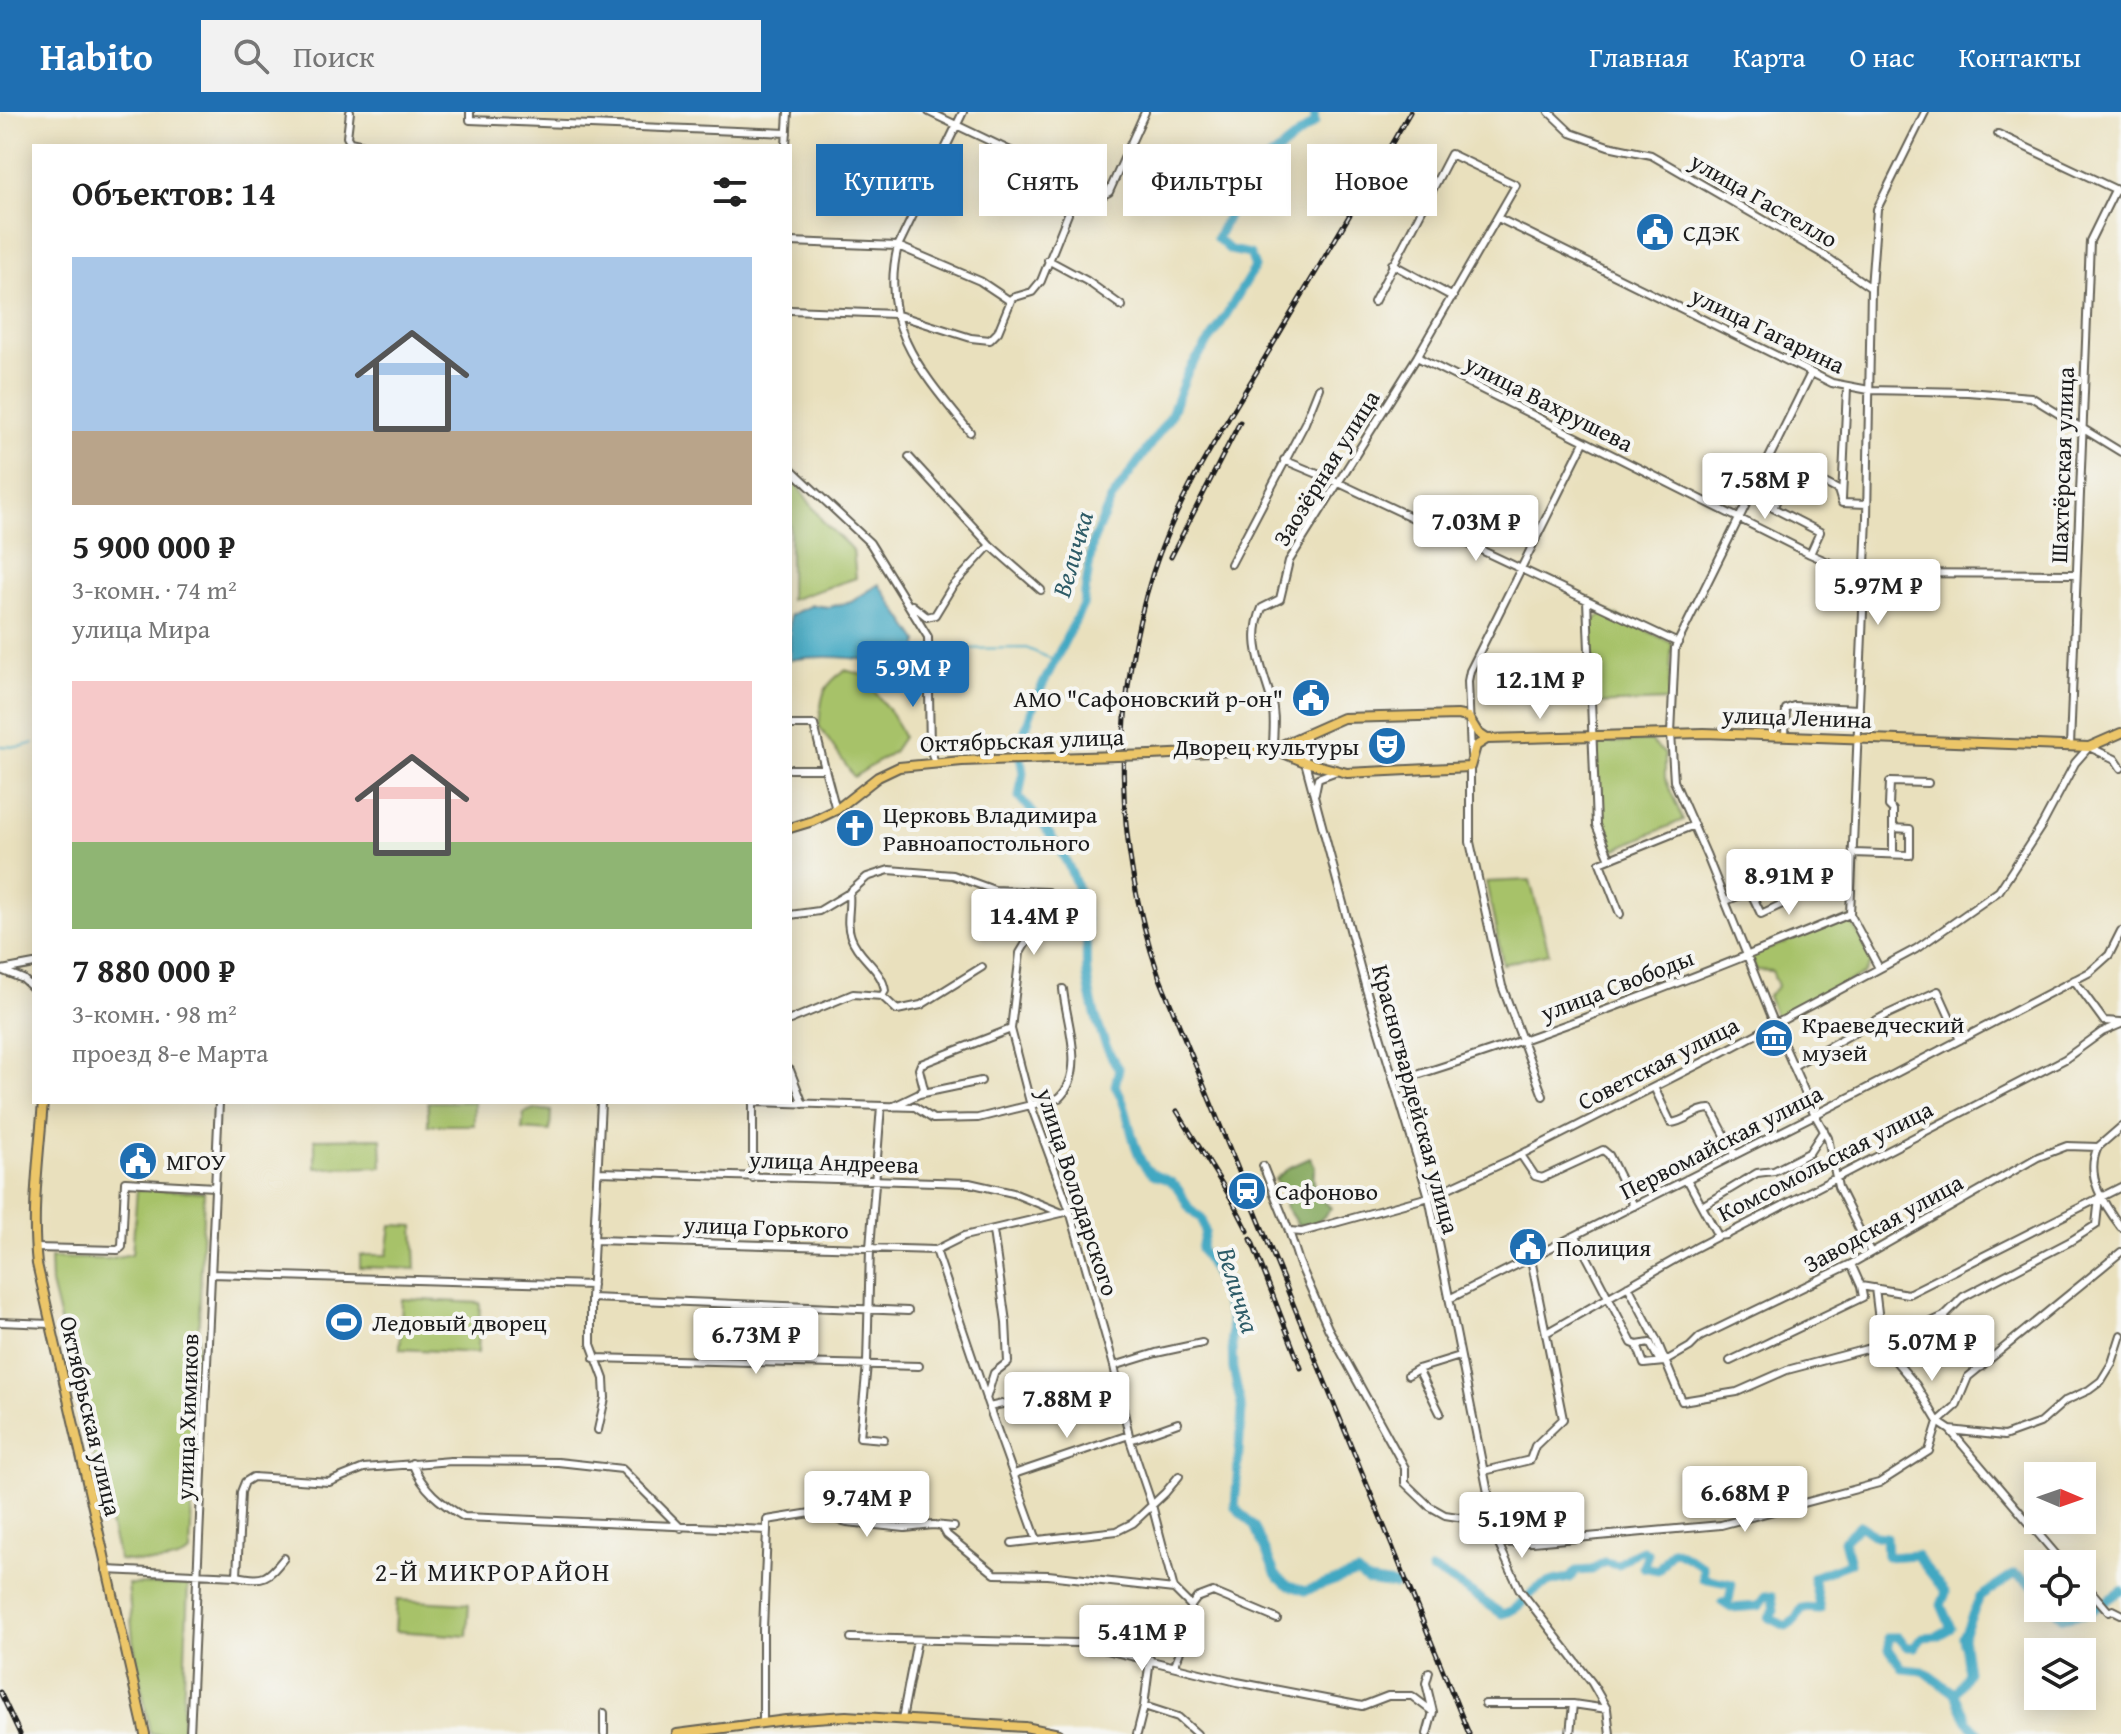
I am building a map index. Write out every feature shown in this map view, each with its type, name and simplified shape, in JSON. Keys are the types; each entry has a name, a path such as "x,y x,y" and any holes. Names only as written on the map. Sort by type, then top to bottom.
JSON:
{"main road":[{"name":"Октябрьская улица","path":"792,827 836,810 878,777 899,767 1273,749 1343,718 1468,717"},
{"path":"1468,717 1478,733 1487,739 1476,746 1470,767"},
{"name":"улица Ленина","path":"1487,739 1671,733 2089,747 2121,733"},
{"name":"Октябрьская улица","path":"1273,749 1337,771 1362,773 1470,767"},
{"name":"Октябрьская улица","path":"43,1104 35,1248 145,1734"},
{"path":"677,1734 846,1716 1006,1730 1039,1728 1059,1734"}],"street":[{"path":"350,112 347,137 350,142 359,144"},
{"path":"470,112 470,120 787,133"},
{"path":"786,144 788,112"},
{"path":"929,112 1103,195 1109,192 1145,112"},
{"path":"963,112 898,246 892,270 895,314 925,377 970,432"},
{"name":"улица Гастелло","path":"1549,112 1571,133 1608,146 1651,155 1821,253 1871,288"},
{"path":"1879,968 1850,914 1865,573 1871,288 1877,209 1925,112"},
{"path":"1998,134 2118,191"},
{"name":"Заозёрная улица","path":"1273,749 1272,700 1256,653 1257,620 1262,608 1280,599 1289,561 1417,357 1516,185 1451,154 1392,264"},
{"name":"Шахтёрская улица","path":"2070,746 2090,241 2118,191"},
{"path":"792,310 895,314 971,338 990,340 998,332 1010,301 1020,294 1032,292 1047,269 1067,216"},
{"name":"улица Гагарина","path":"1498,218 1832,383 1869,390 2031,397 2121,452"},
{"path":"792,242 898,246 980,281 1010,301"},
{"path":"1048,260 1087,281 1122,306"},
{"path":"1374,302 1392,264 1453,297"},
{"name":"улица Вахрушева","path":"1417,357 1844,569 1865,573 2075,574"},
{"path":"1811,373 1675,648 1671,733 1674,781 1775,1025 1828,1138 1838,1187 1870,1251"},
{"path":"1231,564 1305,423 1319,388"},
{"path":"1842,503 1847,388"},
{"path":"1543,1096 1502,986 1470,842 1470,671 1584,442"},
{"path":"909,457 990,545 1041,590"},
{"path":"1284,460 1678,643"},
{"path":"1766,466 1784,475 1798,469 1838,490 1842,503"},
{"path":"792,470 870,543 928,637 930,748 935,763"},
{"path":"1784,475 1785,483 1773,508 1820,532 1810,554"},
{"path":"1842,503 1867,504"},
{"path":"909,603 927,617 935,615 952,587 990,545"},
{"path":"1587,600 1596,825 1610,859"},
{"path":"1785,736 1786,709 1794,706 1859,709"},
{"path":"792,725 814,725 836,810"},
{"name":"Красногвардейская улица","path":"1306,736 1305,762 1315,801 1429,1197 1498,1543 1520,1590 1534,1604 1592,1683 1607,1709"},
{"path":"2089,747 2115,759 2121,768"},
{"name":"Советская улица","path":"1289,1231 1315,1230 1429,1197 1521,1155 1916,949 1999,891 2042,825 2072,767 2089,747"},
{"path":"792,769 825,769"},
{"path":"1315,801 1318,778 1337,771"},
{"path":"1893,854 1890,782 1928,783"},
{"path":"1620,914 1600,863 1694,825"},
{"path":"1853,853 1910,855 1910,829 1893,828"},
{"name":"улица Володарского","path":"849,893 867,877 889,870 953,875 994,890 1048,892 1049,905 1020,953 1011,1029 1031,1106 1114,1366 1130,1437 1174,1589"},
{"path":"1726,901 1750,891 1761,914 1814,889 1810,876"},
{"path":"792,915 819,911 849,893 850,907 846,919 852,940 884,979 882,996"},
{"name":"улица Свободы","path":"1394,1082 1522,1040 1850,914"},
{"name":"Первомайская улица","path":"1449,1299 1815,1115 2090,972 2109,955 2121,932"},
{"path":"0,970 32,964"},
{"path":"792,1019 853,994 882,996 897,1010 921,1005 982,967"},
{"path":"0,970 23,979 32,987"},
{"path":"2074,980 2104,1021 2121,1023"},
{"path":"792,1104 915,1107 933,1119 978,1118 1059,1098 1069,1089 1073,1062 1063,989"},
{"path":"1793,1066 1888,1014 1938,991 1960,1040"},
{"name":"Комсомольская улица","path":"1546,1333 1718,1236 1726,1235 2065,1059 2102,1032 2121,1023"},
{"path":"919,1094 924,1089 919,1069 921,1064 1011,1029"},
{"path":"792,1075 803,1104"},
{"path":"892,1107 919,1094 981,1081"},
{"path":"1654,1087 1671,1123 1705,1108 1711,1109 1735,1154"},
{"name":"улица Химиков","path":"190,1734 219,1104"},
{"path":"598,1430 605,1398 604,1379 591,1344 591,1298 601,1104"},
{"path":"753,1178 754,1104"},
{"path":"881,1106 860,1437 884,1439"},
{"path":"1628,1286 1656,1339 1682,1401 1737,1392 1787,1370 1882,1345 1944,1316 1963,1297 2096,1225 2099,1197 2092,1159 2098,1147 2121,1127"},
{"path":"1702,1206 1757,1173 1774,1171 1809,1153 1824,1130"},
{"name":"Заводская улица","path":"1664,1362 1690,1347 1700,1337 1851,1264 2038,1157 2067,1146 2098,1147"},
{"path":"1521,1155 1535,1176 1542,1178 1603,1150 1609,1155 1634,1206"},
{"path":"1263,1166 1328,1328 1405,1468 1405,1483 1429,1506 1445,1515 1464,1518 1486,1540 1498,1543 1721,1525 1879,1483 1929,1451 1938,1422 1956,1406 1968,1377 2121,1252"},
{"name":"улица Андреева","path":"599,1172 969,1183 1024,1196 1066,1212"},
{"path":"1687,1179 1718,1236"},
{"path":"35,1248 118,1250 122,1247 125,1182 215,1187"},
{"path":"1861,1286 1908,1294 2121,1187"},
{"path":"2099,1197 2121,1227"},
{"path":"1037,1540 936,1250 964,1236 1066,1212"},
{"path":"986,1399 994,1373 1008,1362 1006,1322 993,1231"},
{"path":"1576,1236 1632,1343 1650,1343 1658,1358 1664,1362"},
{"name":"улица Горького","path":"595,1240 936,1250"},
{"path":"1484,1471 1530,1460 1535,1446 1563,1419 1531,1259"},
{"path":"1730,1361 1863,1297 1851,1264"},
{"path":"211,1274 592,1285"},
{"path":"1875,1288 1882,1345 1916,1385 1938,1422 1950,1430 2052,1550"},
{"path":"591,1298 908,1311"},
{"path":"1944,1316 1981,1367"},
{"path":"0,1322 50,1324"},
{"path":"1950,1430 2004,1436 2040,1423 2065,1401 2101,1381 2112,1363 2121,1335"},
{"path":"1114,1366 1202,1343"},
{"path":"1637,1345 1644,1364 1664,1362"},
{"path":"1408,1375 1460,1356"},
{"path":"594,1358 919,1366"},
{"path":"1418,1369 1440,1413"},
{"path":"989,1407 1077,1387"},
{"path":"1014,1474 1178,1423"},
{"path":"237,1576 241,1492 245,1482 253,1477 329,1482 364,1468 451,1461 558,1462 622,1469 681,1528"},
{"path":"412,1463 438,1502 464,1517 767,1530"},
{"path":"1012,1543 1117,1531 1133,1523 1179,1476"},
{"path":"763,1723 767,1520 811,1513 847,1522 905,1528 954,1527"},
{"path":"942,1526 947,1535 995,1574 1048,1575 1174,1589 1191,1606"},
{"path":"106,1570 261,1579 272,1573 284,1558"},
{"path":"1175,1665 1190,1624 1191,1606 1197,1598 1213,1592 1277,1619"},
{"path":"2096,1597 2109,1612 2113,1610 2121,1614"},
{"path":"851,1638 1078,1643 1237,1682 1362,1706 1388,1696 1412,1696 1433,1712"},
{"path":"902,1719 917,1640"},
{"path":"1137,1734 1150,1659"},
{"path":"1427,1734 1433,1712 1426,1683 1429,1672"},
{"path":"1485,1704 1573,1704 1607,1709 1610,1734"},
{"path":"1570,1734 1573,1704"},
{"path":"1144,1706 1178,1717 1197,1734"},
{"path":"604,1713 604,1734"}],"green space":[{"path":"792,478 824,523 853,550 856,578 792,599"},
{"path":"1607,611 1672,643 1668,701 1594,704 1591,622"},
{"path":"845,670 863,675 903,737 893,752 854,777 819,726 824,694 831,682"},
{"path":"1650,741 1665,754 1665,778 1683,820 1611,851 1598,818 1596,751 1599,750 1599,743"},
{"path":"1530,880 1549,953 1503,964 1486,882"},
{"path":"1849,917 1872,961 1864,974 1779,1017 1775,1015 1768,996 1778,986 1772,971 1756,970 1751,956"},
{"path":"428,1104 474,1104 474,1125 428,1125"},
{"path":"534,1109 551,1111 550,1131 522,1129 524,1113"},
{"path":"381,1138 382,1167 315,1168 315,1139"},
{"path":"1310,1158 1315,1167 1316,1189 1331,1208 1317,1222 1298,1225 1285,1206 1286,1197 1275,1179 1290,1167"},
{"path":"137,1189 204,1192 190,1553 174,1560 156,1562 119,1560 51,1284 50,1258 107,1259 132,1254"},
{"path":"391,1225 414,1226 416,1269 360,1267 360,1255 387,1255"},
{"path":"402,1299 480,1303 478,1353 400,1349"},
{"path":"128,1584 188,1585 182,1734 150,1734 133,1640"},
{"path":"397,1600 469,1604 467,1636 395,1631"}],"water":[{"path":"879,584 918,641 918,665 910,673 851,658 792,660 792,614 812,605 829,607 851,602"}],"waterway":[{"name":"Величка","path":"1314,112 1315,122 1254,171 1226,178 1228,216 1217,238 1230,250 1250,254 1255,267 1188,371 1170,417 1111,500 1093,541 1083,605 1036,698 1019,748 1023,773 1019,797 1051,836 1075,881 1085,922 1087,974 1093,1004 1103,1038 1119,1069 1115,1086 1124,1104 1138,1153 1146,1168 1176,1186 1188,1207 1202,1219 1205,1232 1201,1249 1215,1274 1231,1319 1233,1369 1242,1410 1235,1507 1254,1526 1276,1575 1286,1584 1305,1591 1357,1573 1367,1581 1395,1585"},
{"path":"932,646 951,649 1026,648 1054,660"},
{"path":"0,746 20,747 32,744"},
{"name":"Величка","path":"1431,1570 1502,1614 1516,1608 1542,1586 1570,1578 1576,1571 1592,1570 1604,1562 1618,1565 1643,1550 1648,1554 1643,1567 1658,1570 1673,1550 1703,1566 1703,1578 1732,1584 1729,1600 1722,1602 1731,1608 1759,1606 1765,1596 1772,1597 1774,1610 1769,1618 1786,1626 1795,1620 1802,1608 1820,1609 1813,1577 1850,1563 1844,1540 1860,1525 1876,1536 1886,1537 1887,1557 1916,1555 1946,1593 1941,1605 1951,1628 1937,1636 1923,1637 1915,1647 1907,1647 1898,1637 1888,1637 1889,1649 1903,1669 1923,1671 1955,1694"},
{"path":"1980,1734 1967,1721 1955,1694 1968,1672 1963,1637 1980,1597 2015,1574 2024,1580"},
{"path":"2096,1608 2121,1591"}],"railway":[{"path":"1410,112 1213,445 1173,520 1153,572 1139,622 1130,673 1123,775 1133,876 1159,976 1469,1734"},
{"path":"1171,557 1240,422"},
{"path":"1177,1111 1248,1231"},
{"path":"1251,1239 1301,1368"},
{"path":"0,1692 20,1734"}],"place":[{"name":"СДЭК","path":"1655,232"},
{"name":"АМО \"Сафоновский р-он\"","path":"1311,698"},
{"name":"Дворец культуры","path":"1387,746"},
{"name":"Церковь Владимира Равноапостольного","path":"855,828"},
{"name":"Краеведческий музей","path":"1774,1038"},
{"name":"МГОУ","path":"138,1161"},
{"name":"Сафоново","path":"1247,1191"},
{"name":"Полиция","path":"1528,1247"},
{"name":"Ледовый дворец","path":"344,1322"}],"district":[{"name":"2-Й МИКРОРАЙОН","path":"493,1571"}]}
